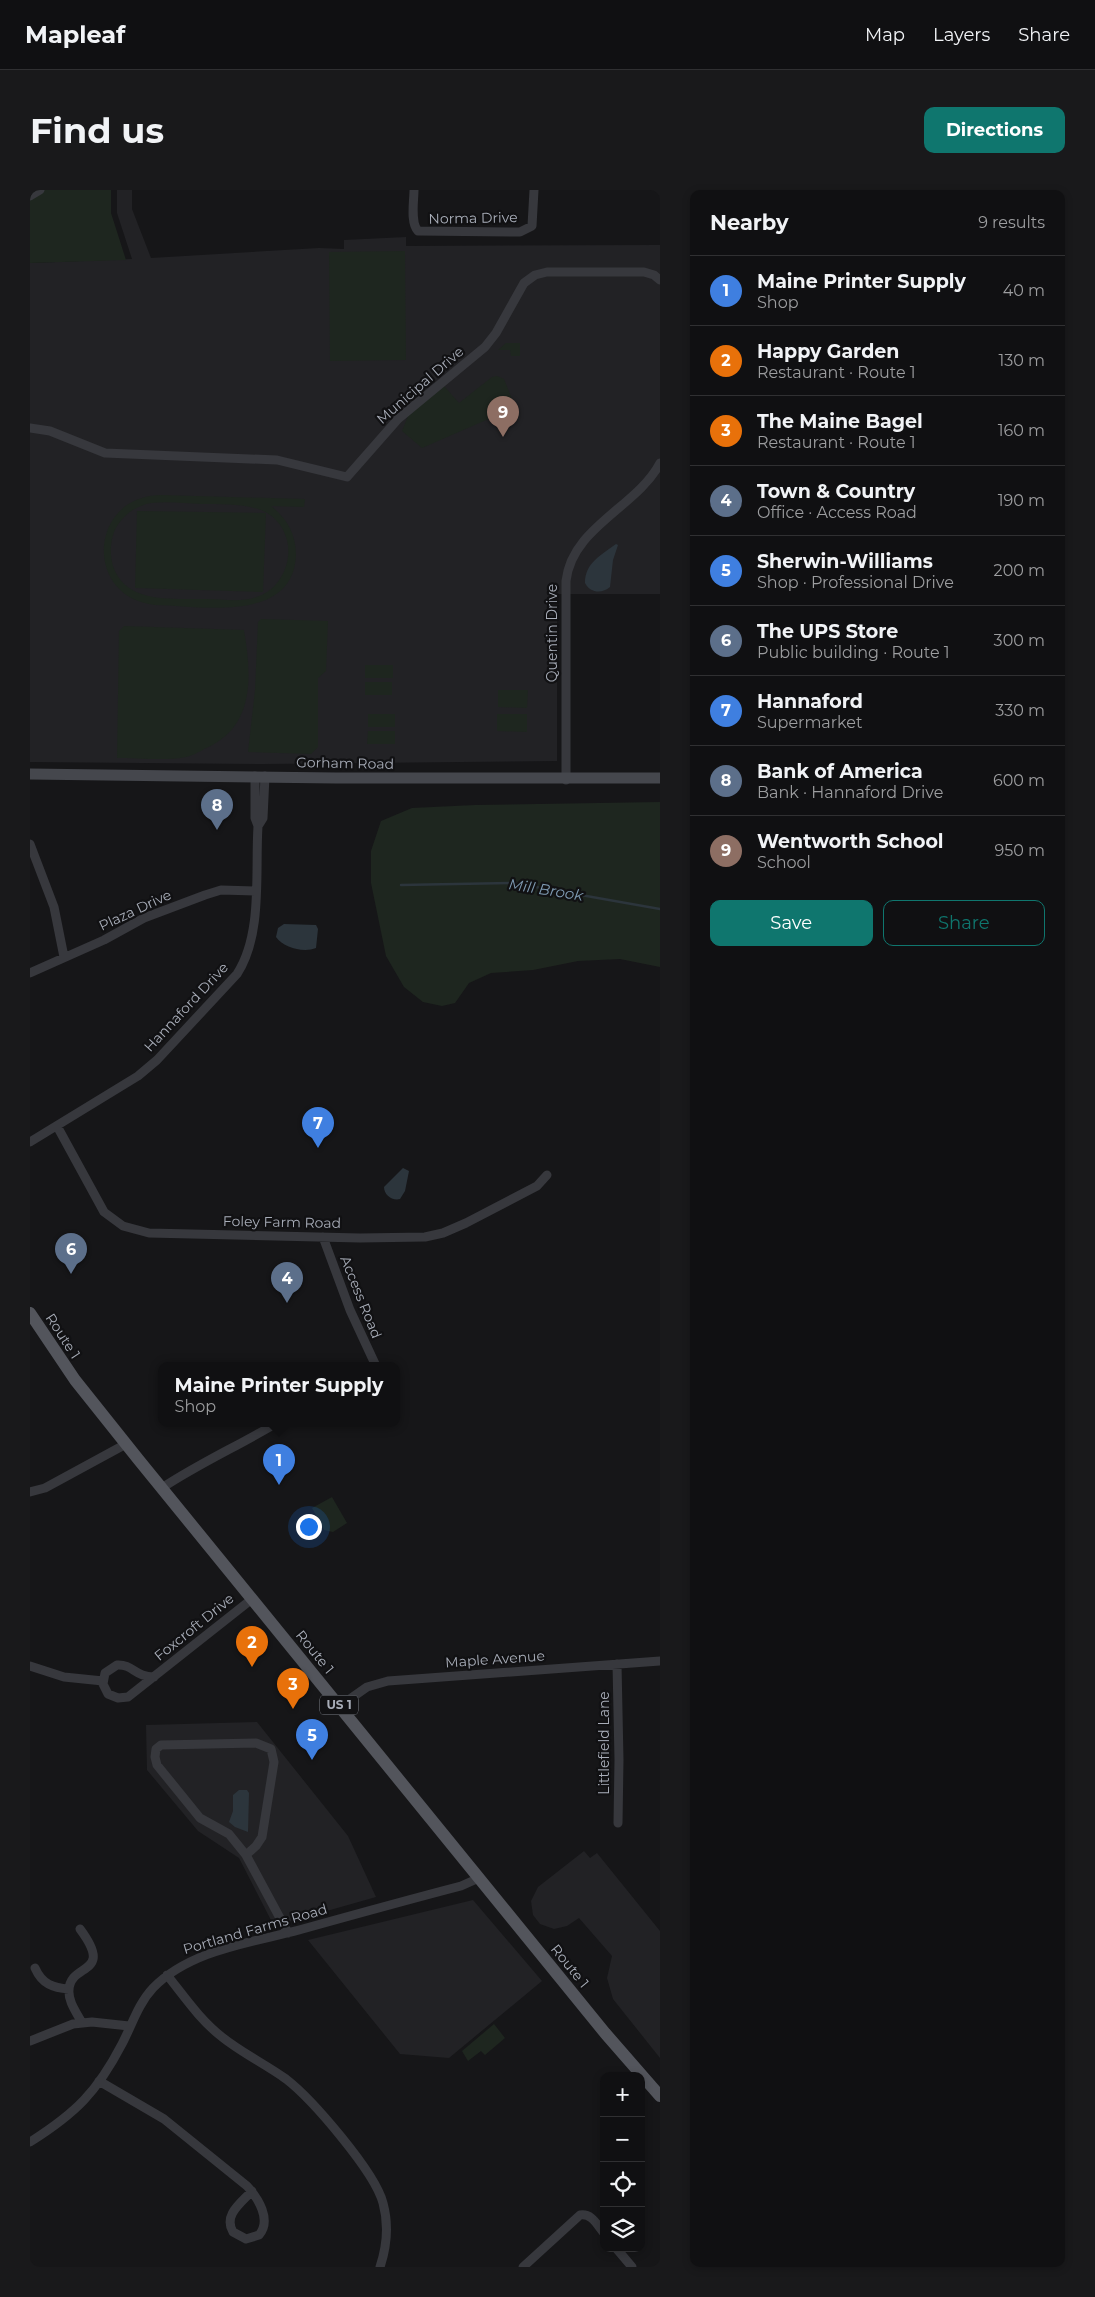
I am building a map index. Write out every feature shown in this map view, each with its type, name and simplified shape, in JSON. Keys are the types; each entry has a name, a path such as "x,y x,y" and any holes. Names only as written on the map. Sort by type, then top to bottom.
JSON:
{"main road":[{"name":"Gorham Road","path":"30,774 566,780 660,778"},
{"name":"Route 1","path":"30,1313 69,1372 126,1444 621,2052 660,2096"}],"street":[{"path":"30,196 40,190"},
{"name":"Norma Drive","path":"414,190 416,230 425,232 520,232 530,228 533,220 534,190"},
{"name":"Municipal Drive","path":"30,428 50,431 105,454 277,460 347,477 398,419 491,341 520,289 535,275 547,272 644,272 654,275 660,280"},
{"name":"Quentin Drive","path":"566,780 566,581 569,566 584,542 645,484 660,463"},
{"name":"Hannaford Drive","path":"30,1142 126,1084 148,1067 237,974 246,960 252,944 258,826 254,818 260,776"},
{"path":"30,844 54,908 64,958"},
{"name":"Plaza Drive","path":"30,972 104,940 144,918 205,895 221,890 255,891"},
{"name":"Foley Farm Road","path":"57,1126 100,1206 112,1219 123,1226 159,1234 416,1238 438,1234 466,1223 537,1186 547,1175"},
{"name":"Access Road","path":"323,1237 350,1310 374,1362"},
{"path":"162,1488 196,1466 213,1459 270,1427"},
{"path":"30,1492 45,1488 126,1444"},
{"name":"Foxcroft Drive","path":"154,1677 140,1676 128,1666 119,1665 109,1669 103,1681 108,1694 120,1698 131,1695 154,1677 252,1598"},
{"name":"Maple Avenue","path":"340,1706 367,1687 388,1681 660,1661"},
{"name":"Littlefield Lane","path":"617,1664 618,1823"},
{"path":"30,1666 57,1676 103,1681"},
{"path":"246,1855 259,1843 263,1833 274,1762 271,1749 256,1743 158,1746 155,1760 164,1776 200,1818 229,1834 246,1855 288,1933"},
{"name":"Portland Farms Road","path":"30,2142 73,2113 99,2082 120,2047 147,1994 178,1967 200,1958 460,1886 479,1878"},
{"path":"80,1929 92,1948 94,1960 73,1979 69,1989 71,2001 82,2023"},
{"path":"35,1968 46,1983 59,1988 69,1989"},
{"path":"167,1975 216,2032 235,2047 280,2075 308,2098 366,2172 378,2189 386,2219 386,2241 380,2267"},
{"path":"30,2041 58,2028 82,2023 130,2026"},
{"path":"99,2082 164,2119 252,2191 262,2210 264,2226 256,2237 246,2240 233,2232 230,2221 233,2211 252,2191"},
{"path":"523,2267 534,2263 572,2220 585,2214 593,2219 600,2228"},
{"path":"619,2252 632,2267"}],"shaded area":[{"path":"30,190 111,190 111,213 126,260 30,263"},
{"path":"117,190 132,190 132,209 151,258 319,248 344,249 344,240 406,237 406,246 660,245 660,594 557,594 557,761 265,764 30,762 30,263 132,259 117,213"},
{"path":"405,251 406,360 330,361 329,252"},
{"path":"506,343 520,343 520,356 511,356 510,350 498,350"},
{"path":"497,376 504,379 512,399 508,407 500,414 422,448 402,431 408,416 444,386 459,403 492,377"},
{"path":"160,495 305,499 304,507 271,506 282,516 290,528 296,548 291,577 279,592 262,601 241,606 219,608 155,605 132,598 116,585 106,568 104,548 108,529 119,512 136,500","holes":["157,502 240,505 264,511 282,527 287,540 288,559 279,580 272,589 262,595 240,600 152,597 128,587 119,579 113,566 111,549 114,532 120,521 134,509 145,504"]},
{"path":"137,511 266,513 263,592 135,588"},
{"path":"616,544 618,545 613,560 610,587 603,591 593,591 585,583 588,570 595,560"},
{"path":"261,619 328,621 326,671 318,678 318,747 311,754 248,752 255,690 258,622"},
{"path":"124,626 244,630 248,665 246,699 241,715 233,728 221,740 186,757 162,759 117,758 119,631"},
{"path":"365,665 393,665 393,678 365,678"},
{"path":"365,682 392,682 392,695 365,695"},
{"path":"498,690 528,690 527,708 498,707"},
{"path":"368,714 395,714 395,727 368,727"},
{"path":"497,714 527,714 527,732 497,731"},
{"path":"368,731 395,731 395,744 367,744"},
{"path":"660,802 660,967 620,959 578,961 533,970 491,973 469,983 455,1003 442,1006 423,1002 404,987 386,956 371,883 371,851 381,821 412,808"},
{"path":"284,924 316,925 318,929 316,948 300,950 289,947 280,941 276,937 278,928"},
{"path":"403,1168 409,1171 405,1191 400,1199 391,1198 387,1195 384,1187"},
{"path":"332,1497 347,1523 333,1532 324,1530 312,1508"},
{"path":"257,1722 348,1836 376,1897 274,1926 239,1858 198,1831 147,1770 146,1725"},
{"path":"239,1790 247,1790 249,1793 248,1832 235,1827 229,1822 233,1811 233,1795"},
{"path":"584,1851 590,1858 597,1853 660,1931 660,2058 613,1999 607,1978 612,1956 579,1918 567,1926 554,1929 540,1924 533,1915 531,1901 538,1887"},
{"path":"473,1900 542,1981 449,2058 400,2054 308,1940"},
{"path":"494,2024 505,2038 485,2055 481,2051 468,2061 462,2051"}],"waterway":[{"name":"Mill Brook","path":"401,885 513,883 660,909"}],"place":[{"name":"Wentworth School","path":"503,437"},
{"name":"Bank of America","path":"217,830"},
{"name":"Hannaford","path":"318,1148"},
{"name":"The UPS Store","path":"71,1274"},
{"name":"Town & Country","path":"287,1303"},
{"name":"Maine Printer Supply","path":"279,1485"},
{"name":"Happy Garden","path":"252,1667"},
{"name":"The Maine Bagel","path":"293,1709"},
{"name":"Sherwin-Williams","path":"312,1760"}]}
